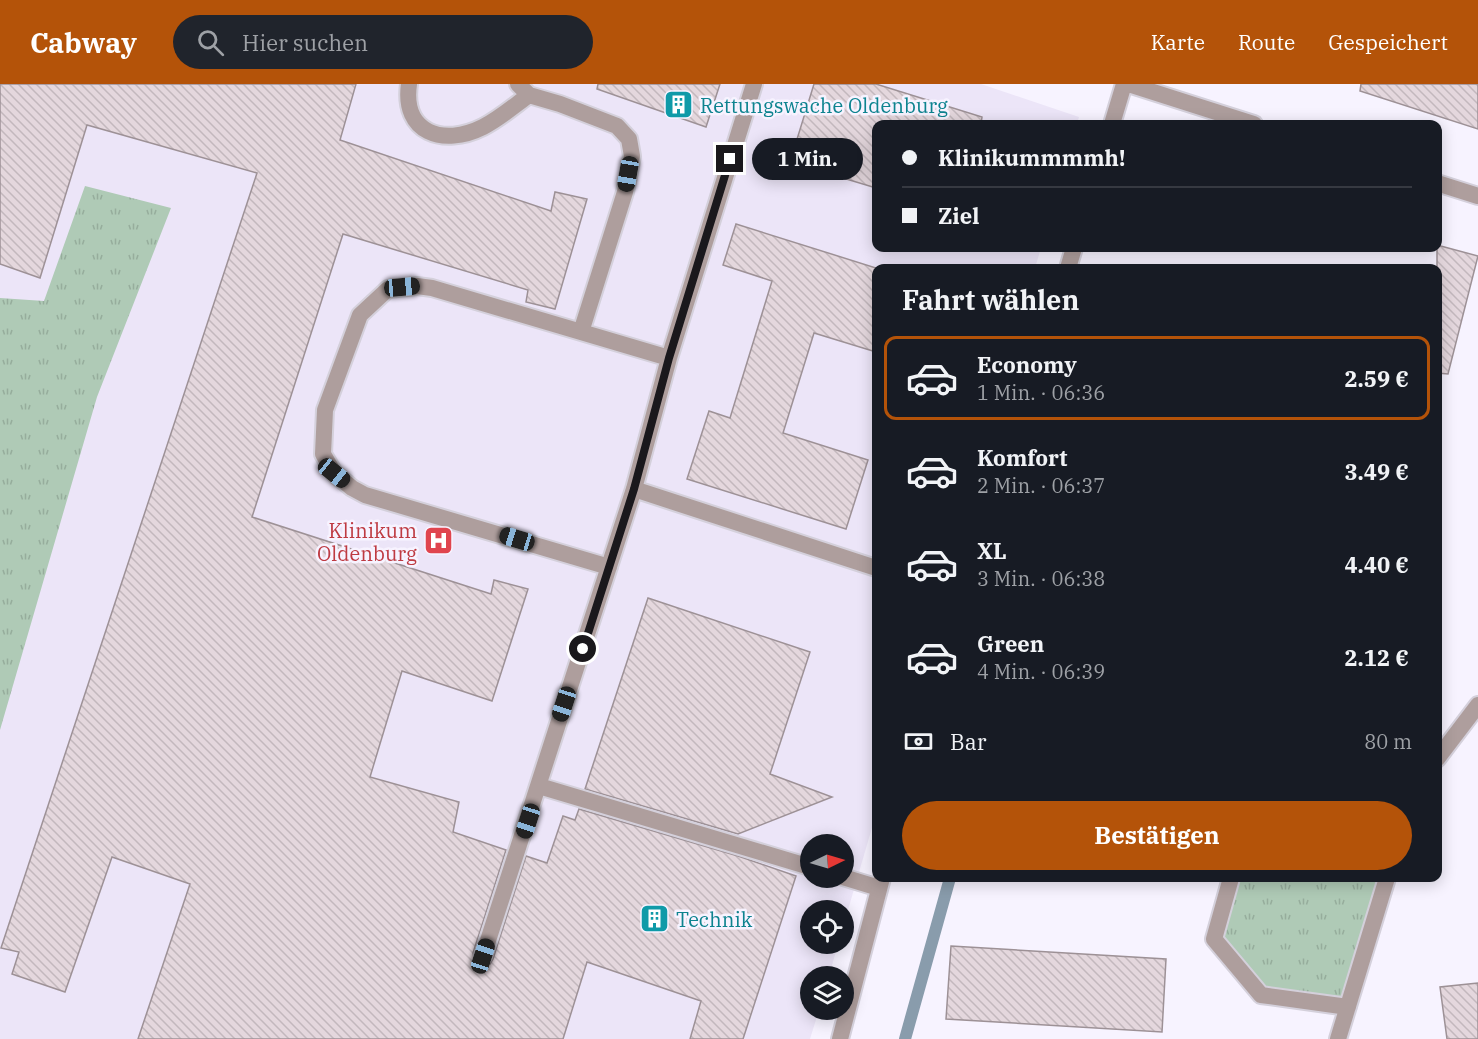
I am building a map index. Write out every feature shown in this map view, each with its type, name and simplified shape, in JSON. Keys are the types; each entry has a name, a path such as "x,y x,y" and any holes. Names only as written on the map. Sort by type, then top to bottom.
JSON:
{"street":[{"path":"409,84 407,99 410,114 419,127 433,134 449,136 482,127 524,90 617,126 629,139 632,156 625,192 581,332"},
{"path":"483,956 634,489 669,358 754,84"},
{"path":"1113,120 1126,84 1241,120"},
{"path":"1442,185 1478,196"},
{"path":"609,567 365,495 352,488 334,473 322,454 326,410 360,315 388,289 417,286 432,288 669,358"},
{"path":"634,489 872,567"},
{"path":"1442,752 1478,705"},
{"path":"539,786 800,864"},
{"path":"854,879 872,882"},
{"path":"1230,882 1214,939 1261,995 1348,1007"},
{"path":"1338,1039 1387,882"},
{"path":"840,1039 881,883"}],"shaded area":[{"name":"Klinikum Oldenburg","path":"0,84 981,84 1079,117 1078,120 872,120 872,252 1040,252 1036,264 872,264 872,828 851,900 800,900 800,954 835,954 832,966 800,966 800,1020 816,1020 810,1039 0,1039"}],"green space":[{"path":"85,186 171,208 97,397 0,730 0,298 44,301"},
{"path":"1230,882 1386,882 1348,1007 1261,995 1214,939"}],"building":[{"path":"0,84 356,84 340,140 551,211 555,192 587,199 555,309 526,302 528,290 343,234 252,517 491,594 494,580 528,589 492,701 402,671 370,777 459,802 453,832 506,850 473,953 475,963 480,966 490,964 493,959 526,856 547,863 563,816 575,820 579,809 738,856 796,876 743,1039 690,1039 701,1001 587,962 563,1039 138,1039 190,884 112,857 65,992 12,974 19,952 1,948 257,173 87,125 40,278 0,264"},
{"name":"Rettungswache Oldenburg","path":"598,84 720,84 706,127 597,89"},
{"path":"814,84 876,84 982,117 982,120 872,120 872,187 790,162"},
{"path":"1361,84 1478,84 1478,129 1360,91"},
{"path":"736,224 872,267 872,351 814,333 783,433 868,460 846,529 687,479 709,411 730,418 772,281 723,265"},
{"path":"1442,246 1478,256 1448,374 1442,373 1442,264 1437,264 1437,252 1442,252"},
{"path":"648,598 810,652 770,774 832,797 738,834 585,789"},
{"path":"951,946 1166,959 1162,1032 946,1019"},
{"path":"1478,983 1478,1039 1447,1039 1440,987"}],"waterway":[{"path":"905,1039 949,882"}],"place":[{"name":"Rettungswache Oldenburg","path":"679,105"},
{"name":"Klinikum Oldenburg","path":"438,541"},
{"name":"Technik","path":"655,919"}],"route":[{"path":"583,649 634,489 669,358 730,159"}]}
